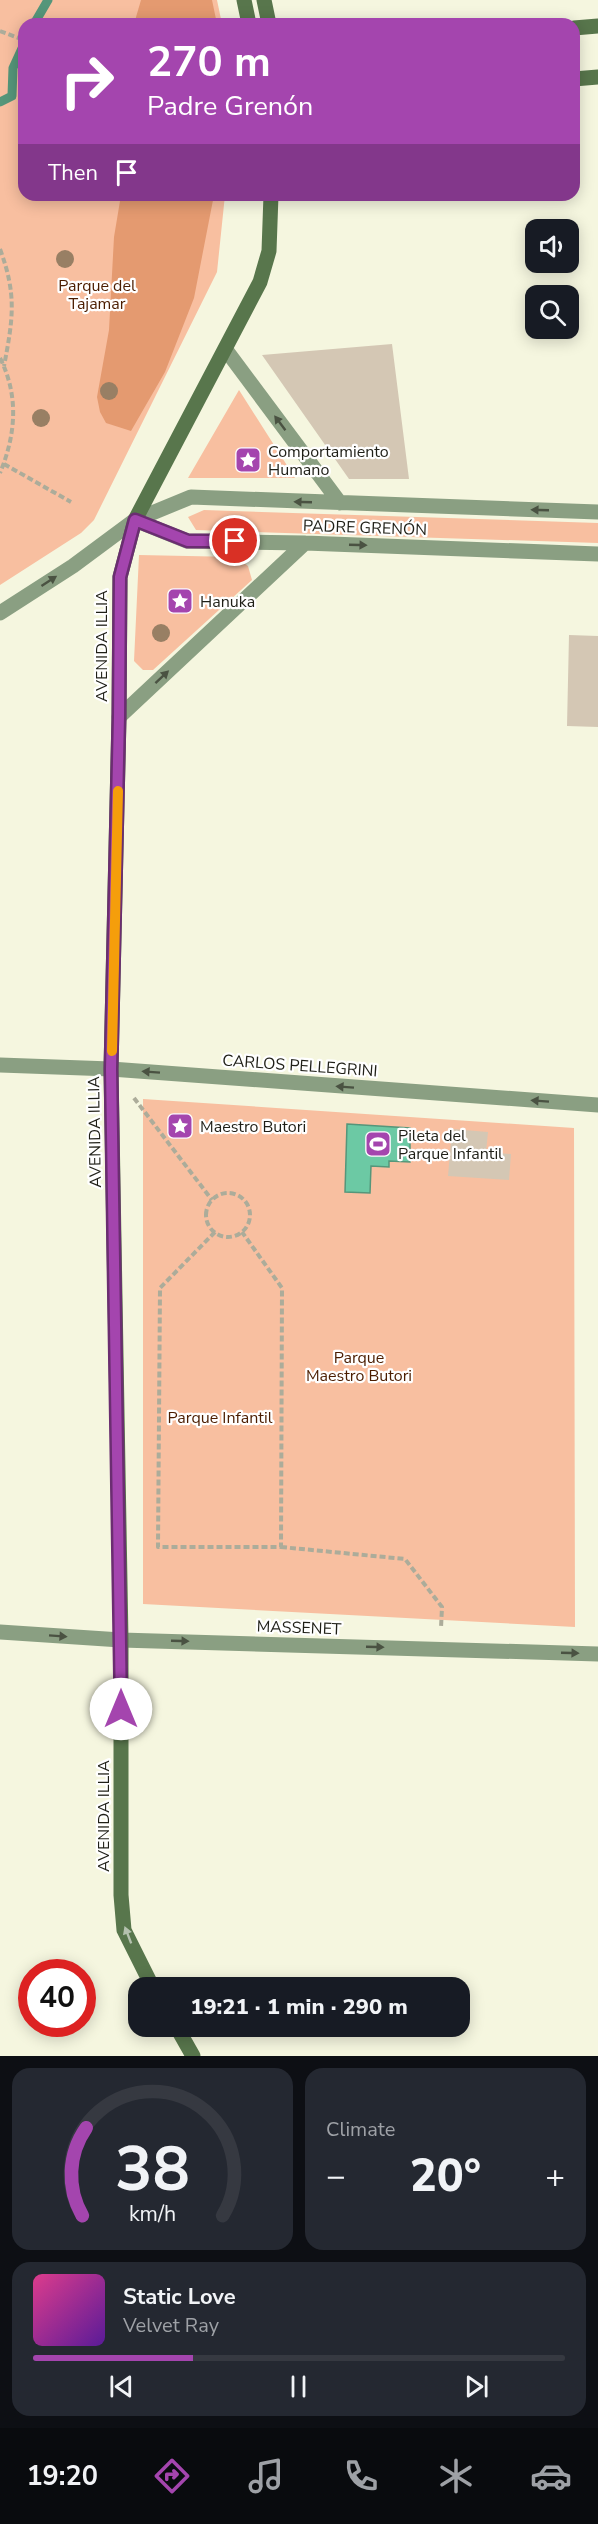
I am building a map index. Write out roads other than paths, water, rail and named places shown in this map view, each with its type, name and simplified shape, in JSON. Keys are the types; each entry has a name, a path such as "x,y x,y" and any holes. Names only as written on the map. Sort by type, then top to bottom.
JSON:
{"street":[{"path":"243,0 248,18"},
{"path":"264,0 268,18"},
{"path":"580,28 598,26"},
{"path":"580,78 598,77"},
{"name":"AVENIDA ILLIA","path":"148,1977 124,1930 121,1895 122,1640 111,1069 120,577 135,520 260,282 269,251 271,201"},
{"name":"PADRE GRENÓN","path":"226,350 340,503"},
{"name":"PADRE GRENÓN","path":"0,613 73,566 135,520 191,497 598,512"},
{"name":"PADRE GRENÓN","path":"135,520 188,541 598,554"},
{"path":"119,717 305,543"},
{"name":"CARLOS PELLEGRINI","path":"0,1065 111,1069 598,1105"},
{"name":"MASSENET","path":"0,1632 122,1640 598,1654"},
{"path":"182,2037 193,2056"}],"waterway":[{"path":"38,18 48,0"},
{"path":"0,102 12,96 13,68 18,57"}],"place":[{"name":"Comportamiento Humano","path":"248,460"},
{"name":"Hanuka","path":"180,601"},
{"name":"Maestro Butori","path":"180,1126"},
{"name":"Pileta del Parque Infantil","path":"378,1144"}],"park label":[{"name":"Parque del Tajamar","path":"97,294"},
{"name":"Parque Maestro Butori","path":"359,1366"},
{"name":"Parque Infantil","path":"220,1417"}]}
